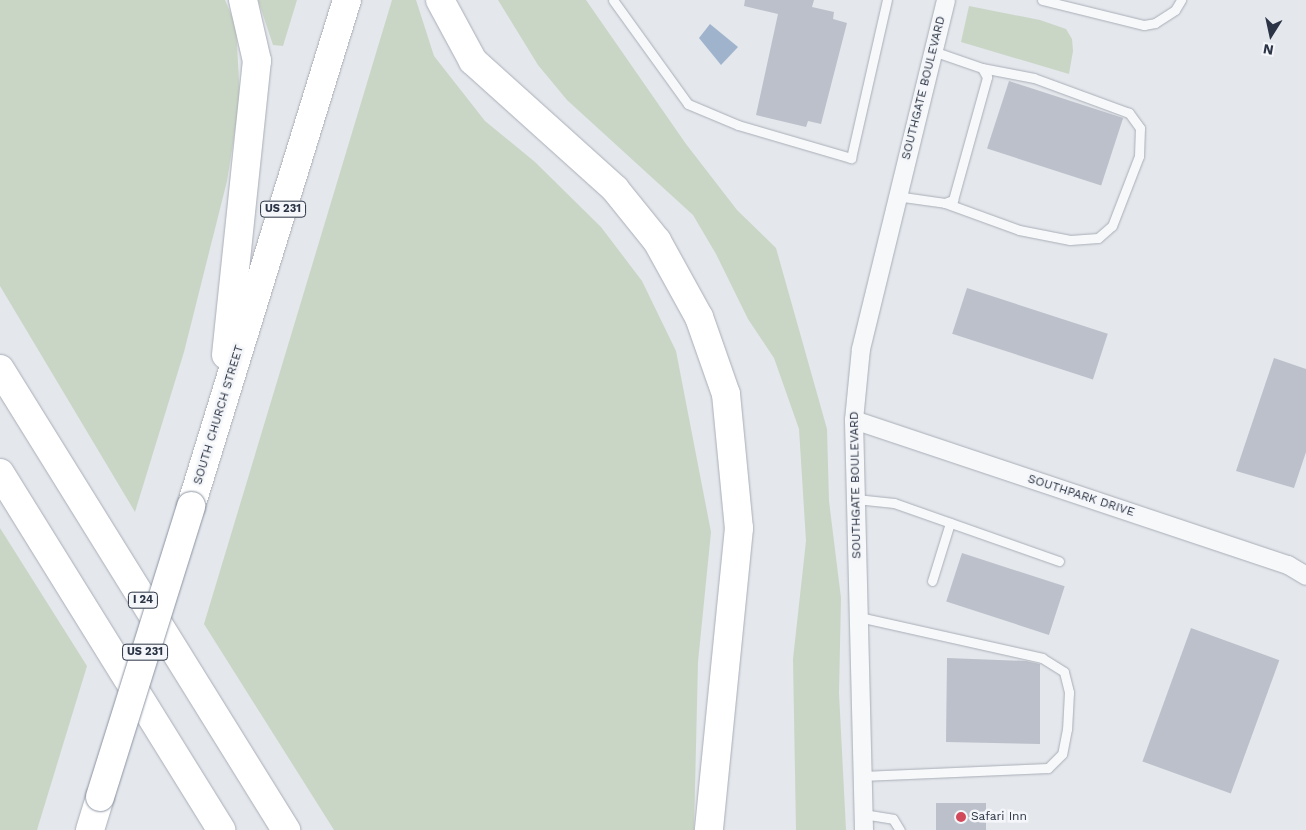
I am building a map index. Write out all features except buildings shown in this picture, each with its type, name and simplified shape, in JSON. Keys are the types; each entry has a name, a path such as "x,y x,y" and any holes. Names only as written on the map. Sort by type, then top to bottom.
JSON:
{"highway":[{"path":"219,419 257,61 243,0"},
{"name":"SOUTH CHURCH STREET","path":"90,830 190,506 219,419 347,0"},
{"path":"440,0 473,61 615,188 656,241 699,317 726,394 739,528 710,830"},
{"name":"I 24","path":"0,369 286,830"},
{"path":"0,473 221,830"}],"street":[{"name":"SOUTHGATE BOULEVARD","path":"864,822 854,420 861,349 896,196 946,0"},
{"name":"SOUTHPARK DRIVE","path":"854,420 1278,562 1306,576"}],"lane":[{"path":"613,0 688,104 738,125 851,158 887,0"},
{"path":"1042,0 1144,25 1155,23 1174,10 1180,0"},
{"path":"896,196 945,203 1019,230 1070,240 1098,238 1112,226 1140,156 1140,128 1130,113 1034,78 982,68 933,52"},
{"path":"945,203 953,200 987,77 982,68"},
{"path":"856,499 894,503 1059,561"},
{"path":"932,582 950,523"},
{"path":"859,617 1042,658 1064,672 1069,692 1068,729 1062,754 1048,768 862,776"},
{"path":"864,822 893,819 900,830"}],"green space":[{"path":"0,0 225,0 236,26 240,100 227,181 184,352 135,512 0,286"},
{"path":"258,0 297,0 283,46 273,45"},
{"path":"392,0 416,0 434,56 485,121 535,162 601,227 642,281 676,351 711,532 698,662 694,830 334,830 204,624"},
{"path":"498,0 586,0 686,144 737,210 776,248 827,429 829,501 841,598 839,693 846,830 796,830 793,659 806,541 799,429 774,358 748,319 716,254 693,215 567,100 538,65"},
{"path":"969,6 1040,20 1066,29 1072,39 1073,51 1069,74 961,42"},
{"path":"0,528 87,666 37,830 0,830"}],"water":[{"path":"710,24 738,47 721,65 699,38"}],"place":[{"name":"Safari Inn","path":"961,817"}]}
